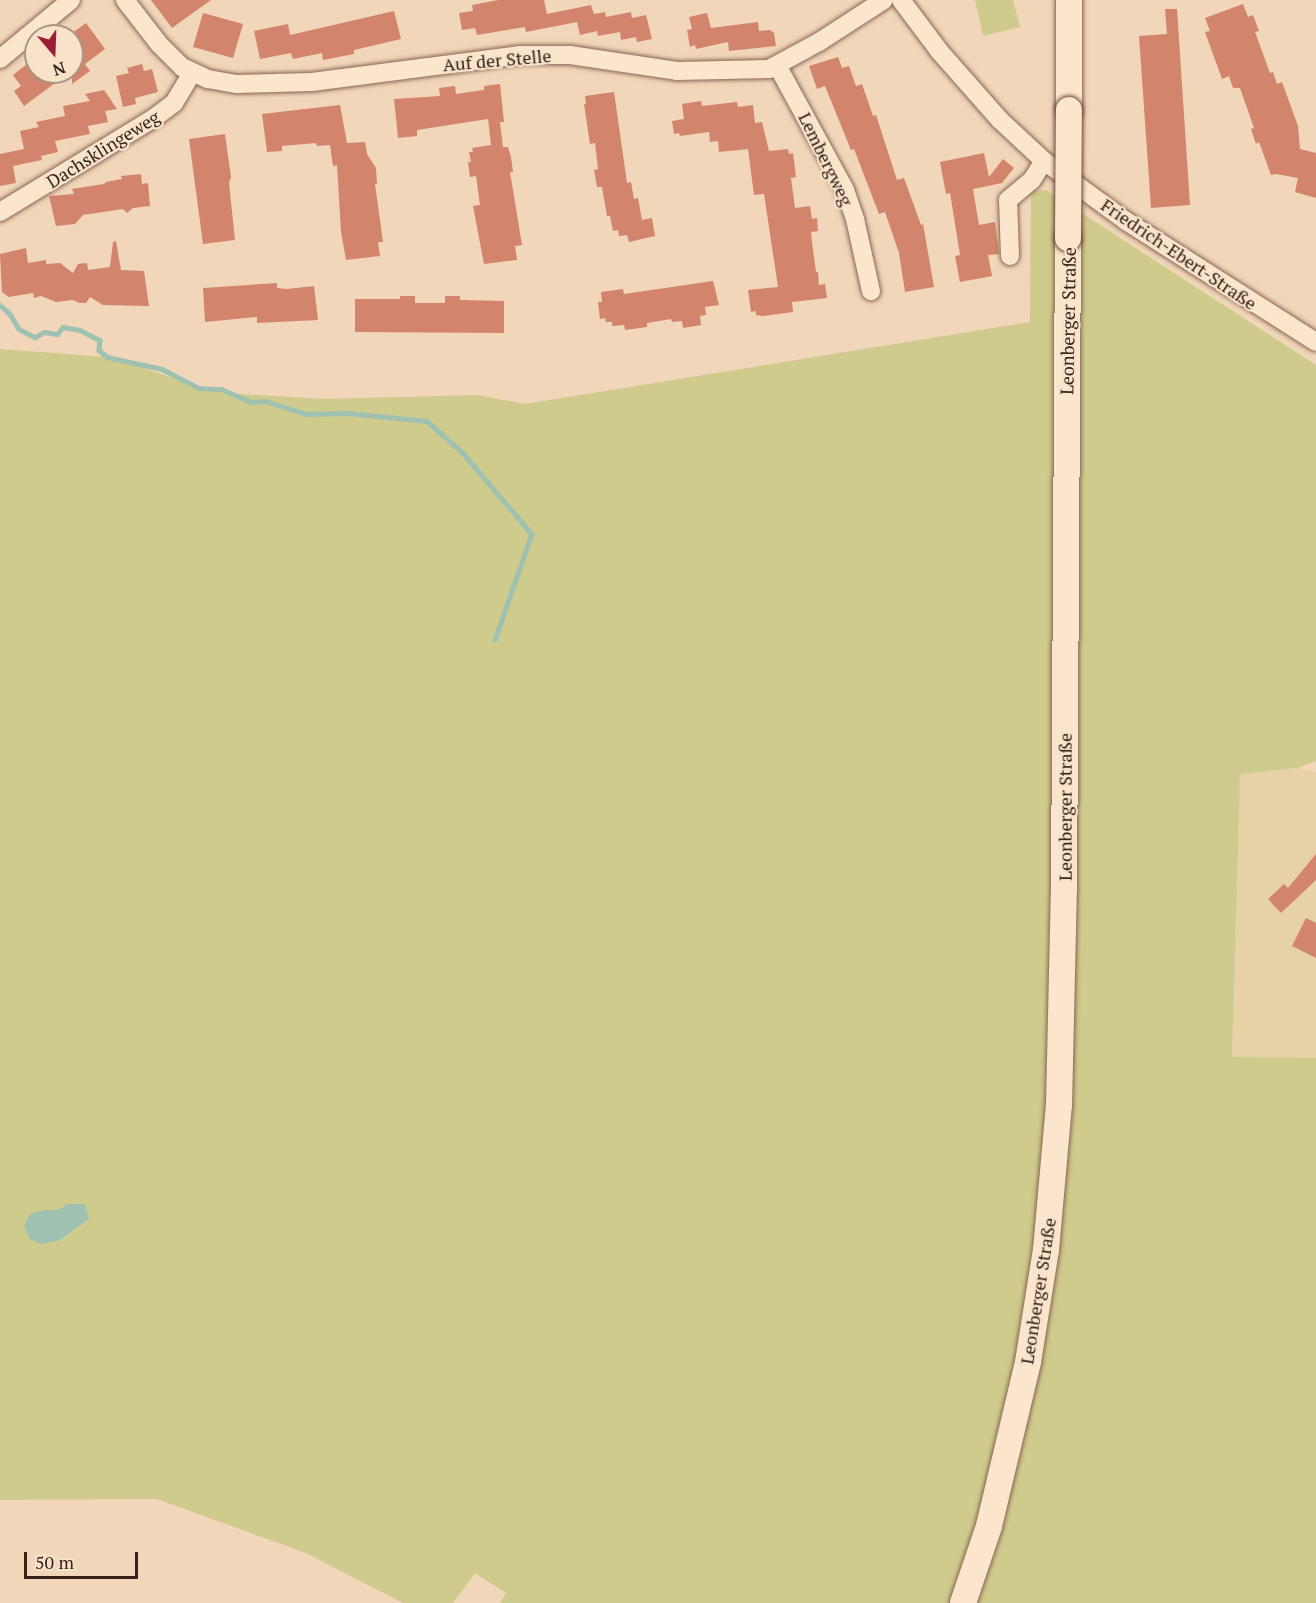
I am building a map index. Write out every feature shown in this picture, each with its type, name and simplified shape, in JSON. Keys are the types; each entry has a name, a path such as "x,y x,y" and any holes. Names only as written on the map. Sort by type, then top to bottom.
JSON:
{"main road":[{"name":"Leonberger Straße","path":"963,1603 992,1515 1028,1362 1046,1250 1059,1106 1064,901 1069,0"}],"street":[{"path":"0,59 71,0"},
{"name":"Auf der Stelle","path":"125,0 170,57 192,73 237,84 312,82 510,56 556,55 677,71 769,69 778,67 884,0"},
{"name":"Friedrich-Ebert-Straße","path":"901,0 920,27 992,111 1044,161 1126,221 1316,342"},
{"name":"Lembergweg","path":"778,67 844,190 855,219 871,291"},
{"name":"Dachsklingeweg","path":"0,212 154,118 174,103 192,73"},
{"path":"1010,256 1008,200 1032,180 1044,161"}],"shaded area":[{"path":"975,0 1013,0 1020,27 983,36"},
{"path":"1046,190 1316,365 1316,761 1297,768 1240,774 1232,1057 1316,1058 1316,1603 500,1603 506,1593 475,1573 453,1603 403,1603 306,1553 157,1499 0,1500 0,349 107,357 222,393 325,399 477,395 525,404 1030,322 1031,191","holes":["67,1204 89,1219 60,1240 44,1210 58,1210"]},
{"path":"1297,768 1316,772 1316,1058 1232,1057 1240,774"},
{"path":"67,1204 85,1204 89,1219 60,1240 41,1244 30,1239 24,1226 30,1214 44,1210 58,1210"}],"building":[{"path":"151,0 211,0 172,28"},
{"path":"498,0 544,0 547,14 591,5 594,14 605,12 606,17 631,12 632,18 646,15 652,39 637,42 636,37 621,40 620,32 598,36 597,31 580,35 577,22 526,32 525,27 477,35 475,28 462,30 459,13 473,11 472,5"},
{"path":"1243,4 1248,17 1253,15 1259,31 1255,32 1270,73 1273,72 1277,84 1282,82 1298,126 1300,149 1316,153 1316,198 1295,192 1298,178 1271,175 1259,142 1256,144 1251,129 1254,128 1240,88 1233,88 1229,76 1222,79 1205,32 1210,31 1205,18"},
{"path":"1165,9 1177,9 1190,205 1151,208 1139,36 1167,34"},
{"path":"394,11 401,39 354,50 354,54 323,60 322,53 293,59 291,53 260,59 254,31 288,24 290,35"},
{"path":"203,13 243,24 233,58 193,47"},
{"path":"707,13 711,28 758,22 759,31 770,30 774,33 776,46 729,51 728,42 696,49 695,45 690,47 687,30 692,29 689,17"},
{"path":"86,23 105,49 85,64 90,71 84,75 84,24"},
{"path":"838,57 842,68 849,66 856,86 862,84 873,116 876,115 897,180 904,178 921,225 923,224 934,287 905,292 899,253 885,212 879,214 854,149 851,150 825,86 817,89 809,66"},
{"path":"142,64 144,71 152,69 158,92 135,98 136,104 123,107 116,76 129,73 127,68"},
{"path":"24,66 24,84 54,84 24,106 14,91 21,86 13,75"},
{"path":"500,84 504,122 500,122 503,147 508,147 511,157 513,172 510,172 522,245 515,246 517,260 484,264 473,206 480,205 476,176 470,177 468,162 471,162 469,152 473,152 472,148 491,145 488,119 417,130 417,136 398,138 394,99 440,96 439,88 455,86 456,94 484,90 484,86"},
{"path":"104,90 117,109 105,111 108,122 88,126 90,134 55,141 58,152 41,156 42,160 13,166 16,183 0,186 0,154 24,149 20,131 39,127 36,122 65,116 63,106 90,101 85,94"},
{"path":"614,92 627,183 631,182 634,199 638,198 642,220 652,218 655,236 629,242 627,235 619,236 618,230 613,231 610,216 607,216 602,187 597,187 594,170 598,169 595,143 590,144 584,104 586,104 585,96"},
{"path":"701,101 702,106 737,102 738,107 753,105 755,123 762,122 769,151 788,149 789,154 793,153 796,177 791,178 795,208 810,206 812,219 817,218 818,231 811,232 812,242 819,285 825,284 827,298 792,302 793,312 763,316 756,315 756,311 751,312 748,290 778,287 764,194 754,195 748,149 719,152 718,141 710,142 709,132 680,136 679,133 674,134 672,121 684,119 682,104"},
{"path":"340,105 347,143 365,142 367,154 376,168 377,184 375,184 383,242 378,242 380,256 346,260 341,232 337,165 333,166 330,145 317,146 316,143 282,146 282,151 267,152 262,114"},
{"path":"225,134 231,177 229,183 235,240 203,244 189,139"},
{"path":"984,153 989,177 1003,159 1014,168 1002,183 973,189 979,225 995,222 999,254 988,255 992,276 960,282 955,256 960,255 950,193 946,194 940,162"},
{"path":"141,174 142,184 148,183 150,206 133,208 127,213 123,209 83,215 75,224 56,226 49,196 74,194 72,189 104,184 122,179 121,176"},
{"path":"116,241 121,270 144,271 149,306 103,305 90,297 86,303 73,300 56,302 41,296 34,298 33,293 9,297 2,292 0,254 26,248 28,263 46,260 46,264 60,263 73,273 78,264 87,263 88,270 110,267 113,242"},
{"path":"713,281 719,305 705,307 706,315 700,316 701,325 683,328 682,321 672,322 671,319 647,323 647,327 625,330 624,325 612,326 612,322 606,322 605,318 600,319 598,302 602,302 601,292 623,289 624,294"},
{"path":"277,283 277,288 287,289 314,286 318,320 257,323 257,317 205,322 203,288"},
{"path":"400,296 415,296 415,303 445,303 445,296 460,296 460,300 504,301 504,333 355,332 355,299 400,299"},
{"path":"1316,854 1316,880 1281,913 1268,899 1284,884 1288,888"},
{"path":"1306,918 1316,923 1316,958 1292,946"}],"waterway":[{"path":"0,305 10,314 19,329 35,337 44,332 57,334 63,327 80,330 100,340 99,350 107,357 162,369 199,388 221,389 251,402 265,401 306,414 347,413 427,421 463,453 532,534 495,640"}]}
